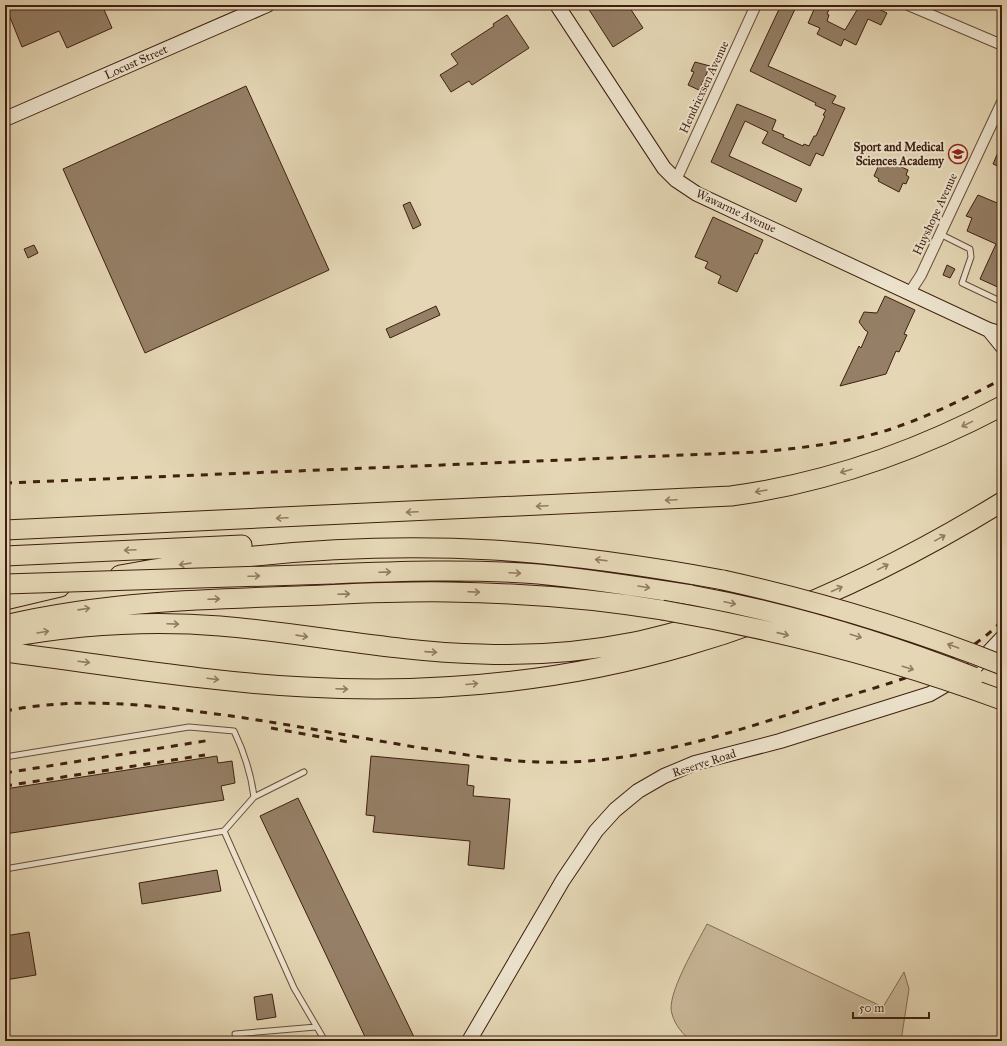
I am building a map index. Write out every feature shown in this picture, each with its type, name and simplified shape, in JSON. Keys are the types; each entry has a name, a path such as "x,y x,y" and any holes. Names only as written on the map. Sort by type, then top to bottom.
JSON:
{"highway":[{"path":"5,530 732,496 799,484 876,462 934,439 1002,406"},
{"path":"5,652 258,684 303,687 388,689 453,686 525,679 618,663 688,646 788,610 894,562 1002,502"},
{"path":"5,556 306,542 412,540 496,542 546,554"},
{"path":"5,600 89,580 146,570 279,553 395,548 493,550 546,554 640,565 723,580 798,598 874,619 1002,665"},
{"path":"5,584 434,571 531,574 601,581 692,595 756,608 836,629 906,652 1002,688"},
{"path":"5,625 79,610 153,601 416,592 528,595 589,600 662,610 748,626 835,647 931,675 1002,700"},
{"path":"5,638 87,626 180,624 237,627 402,649 501,654 549,653 605,647 703,626 730,622 752,623"}],"street":[{"name":"Locust Street","path":"6,116 267,5"},
{"name":"Wawarme Avenue","path":"557,5 664,168 676,180 697,194 995,332"},
{"name":"Hendricxsen Avenue","path":"676,180 756,5"},
{"path":"908,5 1002,45"},
{"name":"Huyshope Avenue","path":"910,292 921,275 1002,102"},
{"path":"995,332 1002,346"},
{"name":"Reserve Road","path":"469,1041 563,880 596,831 614,810 638,791 664,776 695,764 787,739 930,694 973,670 1002,638"}],"lane":[{"path":"940,234 970,249 971,257 962,283 1002,302"},
{"path":"5,757 189,727 234,731 243,750 252,779 254,797"},
{"path":"5,869 224,831 254,797 304,772"},
{"path":"224,831 294,988 325,1041"},
{"path":"236,1034 316,1027"}],"shaded area":[{"path":"707,924 883,1007 904,972 909,989 901,1041 692,1041 677,1026 673,1018 671,1006 678,982"}],"building":[{"path":"5,5 102,5 112,28 67,48 59,31 22,47"},
{"path":"586,5 628,5 643,28 613,47"},
{"path":"781,5 797,5 768,66 836,96 832,103 845,108 823,156 816,153 810,166 762,143 768,132 745,121 729,156 802,189 796,202 711,162 737,104 776,120 772,130 803,146 804,144 809,146 814,136 816,136 825,116 823,115 826,110 815,105 816,103 750,71"},
{"path":"816,5 831,5 827,14 829,15 827,21 845,30 860,5 870,5 887,13 881,25 868,19 856,45 844,39 841,46 817,34 820,28 808,23"},
{"path":"507,15 529,48 472,85 469,81 451,92 440,75 458,64 451,54 494,26 493,24"},
{"path":"695,62 710,66 699,90 688,85 694,72 691,71"},
{"path":"246,86 329,270 145,353 63,169"},
{"path":"1002,143 1002,168 993,164"},
{"path":"882,158 908,170 906,175 909,177 906,184 903,183 899,192 878,181 879,179 874,176"},
{"path":"978,195 1002,205 1002,289 980,279 996,244 967,231 972,218 966,216"},
{"path":"410,202 421,225 413,229 403,205"},
{"path":"713,217 763,240 757,254 755,253 737,292 718,283 721,276 705,268 708,262 695,257"},
{"path":"34,245 38,253 28,258 24,249"},
{"path":"947,265 955,269 950,278 943,275"},
{"path":"885,296 915,310 904,334 907,335 899,352 896,351 886,374 840,386 859,346 861,348 868,332 859,322 864,312 877,313"},
{"path":"436,306 440,315 390,338 386,329"},
{"path":"217,756 218,763 232,761 235,783 221,786 224,800 5,834 5,789"},
{"path":"371,756 469,765 467,785 474,786 473,796 510,799 504,869 468,865 470,841 373,832 375,816 366,815"},
{"path":"298,798 416,1041 367,1041 260,816"},
{"path":"217,870 221,891 142,904 139,883"},
{"path":"29,932 36,975 5,980 5,936"},
{"path":"272,994 276,1017 257,1020 254,997"}],"railway":[{"path":"5,483 758,452 807,447 840,442 888,430 946,407 1002,379"},
{"path":"5,711 53,704 127,704 201,712 492,758 538,762 574,762 610,759 646,753 717,736 894,682 941,664 983,638 1002,621"},
{"path":"271,728 348,742"},
{"path":"5,773 211,740"},
{"path":"5,786 205,755"}],"place":[{"name":"Sport and Medical Sciences Academy","path":"958,154"}]}
